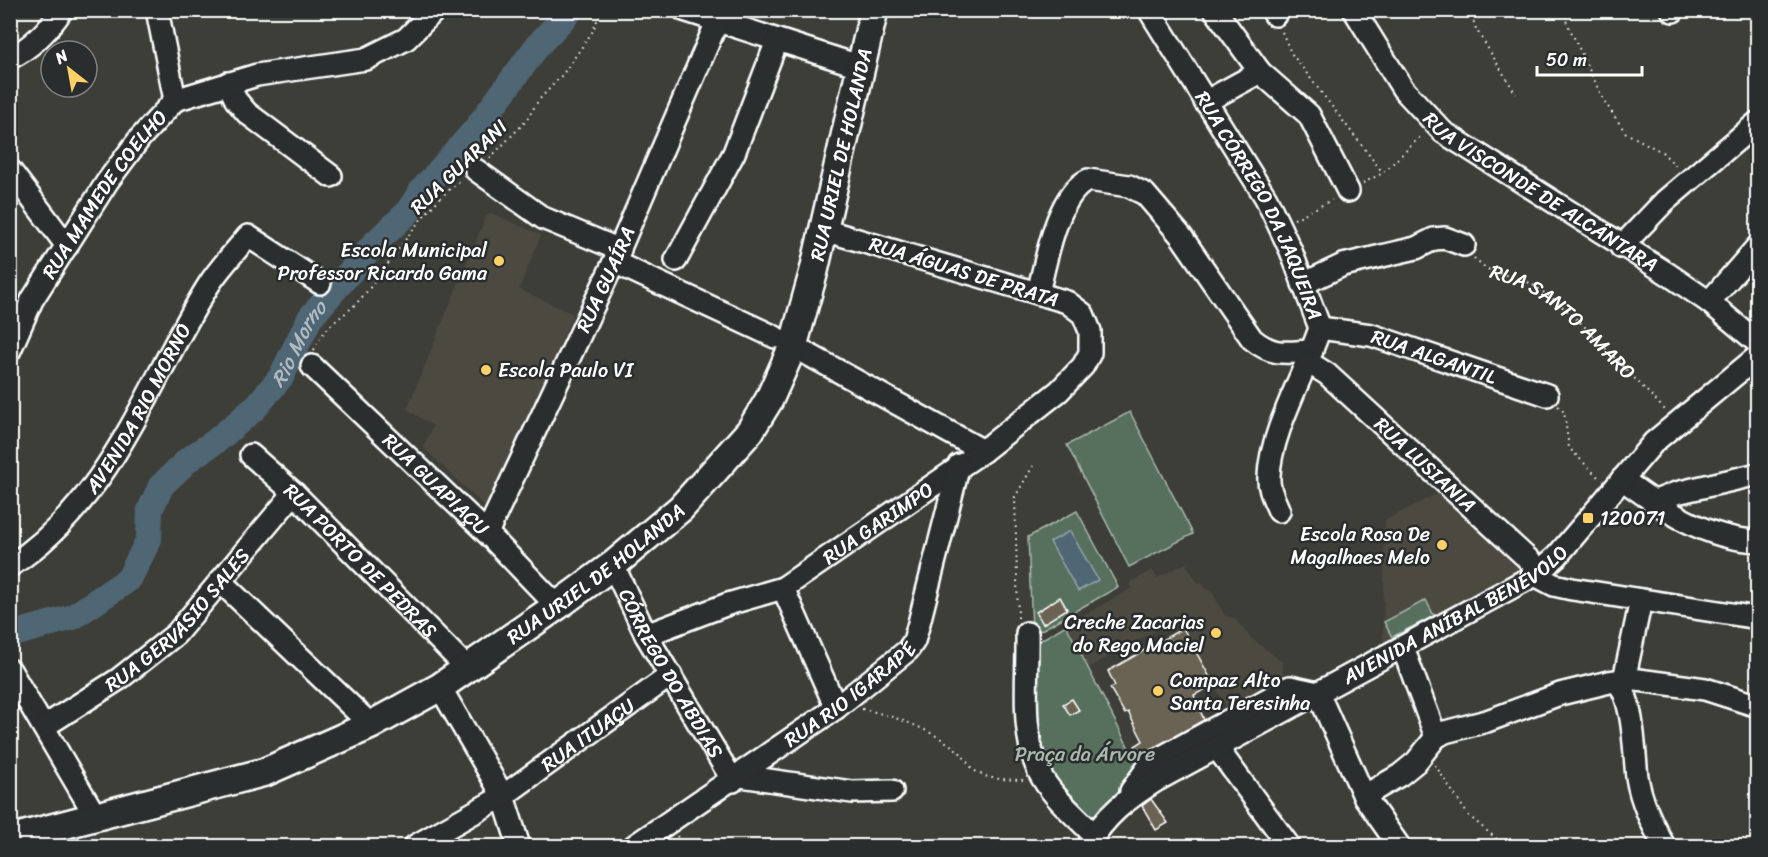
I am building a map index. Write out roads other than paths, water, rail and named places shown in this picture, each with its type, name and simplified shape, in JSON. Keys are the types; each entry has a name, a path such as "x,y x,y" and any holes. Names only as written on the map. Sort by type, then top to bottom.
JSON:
{"main road":[{"name":"RUA URIEL DE HOLANDA","path":"10,839 45,838 96,817 265,772 371,725 440,687 557,606 613,565 681,508 722,465 750,431 769,400 784,341 824,230 873,10"}],"street":[{"path":"10,58 21,53 53,25 62,10"},
{"path":"158,10 175,100"},
{"name":"RUA MAMEDE COELHO","path":"12,338 32,300 107,182 140,138 175,100 228,83 293,69 366,59 406,39 435,10"},
{"path":"684,10 775,47 862,67"},
{"name":"RUA CÓRREGO DA JAQUEIRA","path":"1149,10 1204,102 1266,198 1320,328 1283,421 1270,464 1269,489 1279,511"},
{"path":"1215,10 1260,72 1309,116 1348,191"},
{"name":"RUA VISCONDE DE ALCÂNTARA","path":"1354,10 1403,89 1443,132 1709,302 1758,343"},
{"name":"RUA GUAÍRA","path":"487,533 617,256 717,22"},
{"path":"675,260 734,153 775,47"},
{"path":"1204,102 1260,72"},
{"path":"228,83 236,100 247,113 331,176"},
{"path":"1621,247 1642,222 1758,122"},
{"path":"10,170 68,246"},
{"path":"477,170 543,218 784,341 983,452"},
{"path":"1038,293 1054,231 1067,201 1080,184 1088,180 1130,186 1145,194 1181,236 1252,339 1266,351 1310,356"},
{"name":"RUA ÁGUAS DE PRATA","path":"824,230 1067,302 1083,314 1090,331 1092,343 1083,366"},
{"name":"AVENIDA RIO MORNO","path":"10,566 58,530 78,509 131,428 208,285 248,236 320,282"},
{"path":"1303,284 1343,265 1416,248 1434,239 1445,238 1464,245"},
{"path":"1709,302 1758,246"},
{"name":"RUA ALGANTIL","path":"1320,328 1371,335 1547,395"},
{"name":"RUA LUSIANIA","path":"1310,356 1538,573 1554,585 1758,618"},
{"name":"AVENIDA ANÍBAL BENÉVOLO","path":"1091,841 1126,799 1217,747 1538,573 1557,556 1654,442 1758,356"},
{"name":"RUA GUAPIAÇU","path":"312,366 487,533 557,606"},
{"name":"RUA GARIMPO","path":"646,635 728,604 783,588 959,465 983,452 1059,392 1083,366"},
{"name":"RUA PORTO DE PEDRAS","path":"251,455 294,493 466,667"},
{"name":"RUA RIO IGARAPÉ","path":"634,846 737,778 839,706 893,664 914,641 959,465"},
{"path":"1653,502 1676,493 1758,474"},
{"path":"1617,484 1691,525 1718,534 1758,541"},
{"name":"RUA GERVÁSIO SALES","path":"45,726 149,658 176,634 294,493"},
{"name":"CÓRREGO DO ABDIAS","path":"613,565 646,635 737,778"},
{"path":"220,581 371,725"},
{"path":"783,588 839,706"},
{"path":"1641,600 1620,681 1634,735 1637,777 1642,798 1664,846"},
{"path":"1027,633 1029,731 1039,772 1091,841"},
{"path":"1403,648 1430,744"},
{"path":"10,670 45,726 96,817"},
{"name":"RUA ITUAÇU","path":"415,846 503,796 671,675"},
{"path":"1364,796 1400,775 1416,762 1430,744 1560,694 1631,679 1705,688 1758,706"},
{"path":"440,687 503,796 519,846"},
{"path":"1126,799 1151,763 1290,687 1318,693 1364,796 1399,846"},
{"path":"1217,747 1289,846"},
{"path":"737,778 852,792 892,790"}],"water":[{"path":"1070,531 1098,580 1078,591 1050,542"}],"waterway":[{"name":"Rio Morno","path":"10,635 73,617 129,579 149,539 150,510 161,486 189,459 216,441 255,408 281,377 310,318 376,242 407,213 423,189 476,129 538,45 571,10"}],"place":[{"name":"Escola Municipal Professor Ricardo Gama","path":"499,261"},
{"name":"Escola Paulo VI","path":"486,370"},
{"name":"120071","path":"1588,518"},
{"name":"Escola Rosa De Magalhaes Melo","path":"1442,545"},
{"name":"Creche Zacarias do Rego Maciel","path":"1216,633"},
{"name":"Compaz Alto Santa Teresinha","path":"1158,691"}],"park label":[{"name":"Praça da Árvore","path":"1085,754"}]}
